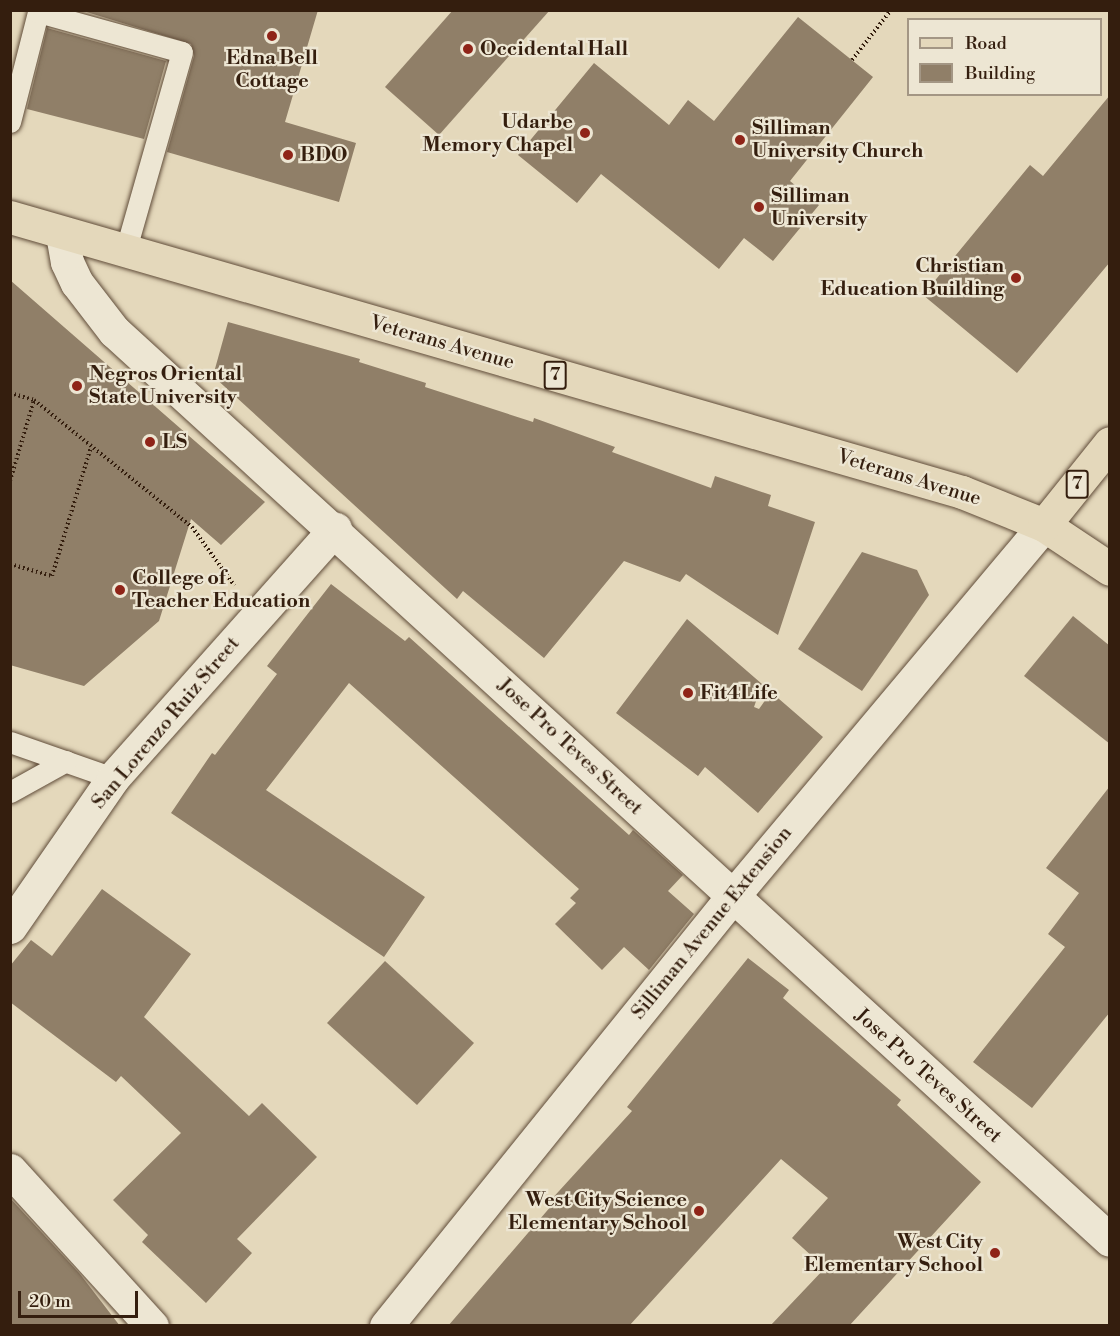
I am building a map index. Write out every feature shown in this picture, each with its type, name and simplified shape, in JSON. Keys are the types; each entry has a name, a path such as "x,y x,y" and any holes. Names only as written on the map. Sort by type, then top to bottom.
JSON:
{"main road":[{"name":"Veterans Avenue","path":"10,217 62,234 962,492 1044,525"},
{"name":"7","path":"1110,443 1044,525 1110,569"}],"street":[{"name":"Jose Pro Teves Street","path":"62,234 67,262 77,284 114,331 334,529 732,897 1110,1240"},
{"name":"Silliman Avenue Extension","path":"386,1326 732,897 1044,525"},
{"name":"San Lorenzo Ruiz Street","path":"10,927 113,778 334,529"},
{"path":"10,1170 152,1326"}],"lane":[{"path":"10,122 38,12 182,52 125,252"},
{"path":"10,742 113,778"},
{"path":"10,792 66,761"}],"path":[{"path":"852,60 891,10"},
{"path":"10,393 34,400 192,527 225,576"},
{"path":"10,481 34,400"},
{"path":"10,564 52,576 91,447"}],"building":[{"path":"80,10 318,10 285,122 356,143 339,202 167,152 194,56 191,44"},
{"name":"Occidental Hall","path":"453,10 550,10 439,135 385,87"},
{"name":"Silliman University Church","path":"798,17 873,77 790,181 819,205 773,261 744,238 719,269 601,174 577,203 518,155 594,63 669,125 688,100 714,121"},
{"path":"47,28 166,61 144,139 27,109"},
{"name":"Christian Education Building","path":"1110,95 1110,262 1017,373 923,295 1030,165 1043,176"},
{"name":"Negros Oriental State University","path":"10,280 265,502 221,545 191,519 159,621 84,686 10,665"},
{"path":"228,322 360,359 359,362 426,383 425,387 533,422 534,418 615,447 612,452 711,488 715,476 771,495 768,506 815,522 778,635 686,574 680,582 624,561 544,658 463,591 457,599 213,376"},
{"path":"862,552 917,570 929,595 862,691 798,649"},
{"path":"331,584 405,641 409,637 629,835 633,830 683,875 668,891 694,914 649,970 624,947 602,970 555,924 576,903 570,898 579,889 349,683 266,790 425,897 384,957 171,813 212,753 215,755 277,674 267,666"},
{"path":"1073,616 1110,646 1110,744 1024,676"},
{"path":"687,619 762,684 754,707 759,709 771,692 823,737 758,813 705,767 698,776 616,713"},
{"path":"1110,786 1110,1012 1032,1108 973,1062 1065,947 1048,934 1079,893 1046,868"},
{"path":"102,889 191,954 144,1017 249,1116 262,1103 317,1157 237,1239 252,1253 206,1303 142,1242 148,1235 113,1200 181,1133 121,1076 116,1082 10,1002 10,966 31,940 52,956"},
{"path":"748,958 789,990 783,998 901,1100 897,1105 981,1182 849,1326 770,1326 825,1268 792,1238 828,1198 781,1159 629,1326 448,1326 552,1205 549,1202 632,1111 627,1107"},
{"path":"385,961 474,1043 417,1105 327,1023"},
{"path":"10,1198 80,1274 120,1326 10,1326"}],"place":[{"name":"Edna Bell Cottage","path":"272,36"},
{"name":"Occidental Hall","path":"468,49"},
{"name":"Udarbe Memory Chapel","path":"585,133"},
{"name":"Silliman University Church","path":"740,140"},
{"name":"BDO","path":"288,155"},
{"name":"Silliman University","path":"759,207"},
{"name":"Christian Education Building","path":"1016,278"},
{"name":"Negros Oriental State University","path":"77,386"},
{"name":"LS","path":"150,442"},
{"name":"College of Teacher Education","path":"120,590"},
{"name":"Fit4Life","path":"688,693"},
{"name":"West City Science Elementary School","path":"699,1211"},
{"name":"West City Elementary School","path":"995,1253"}]}
